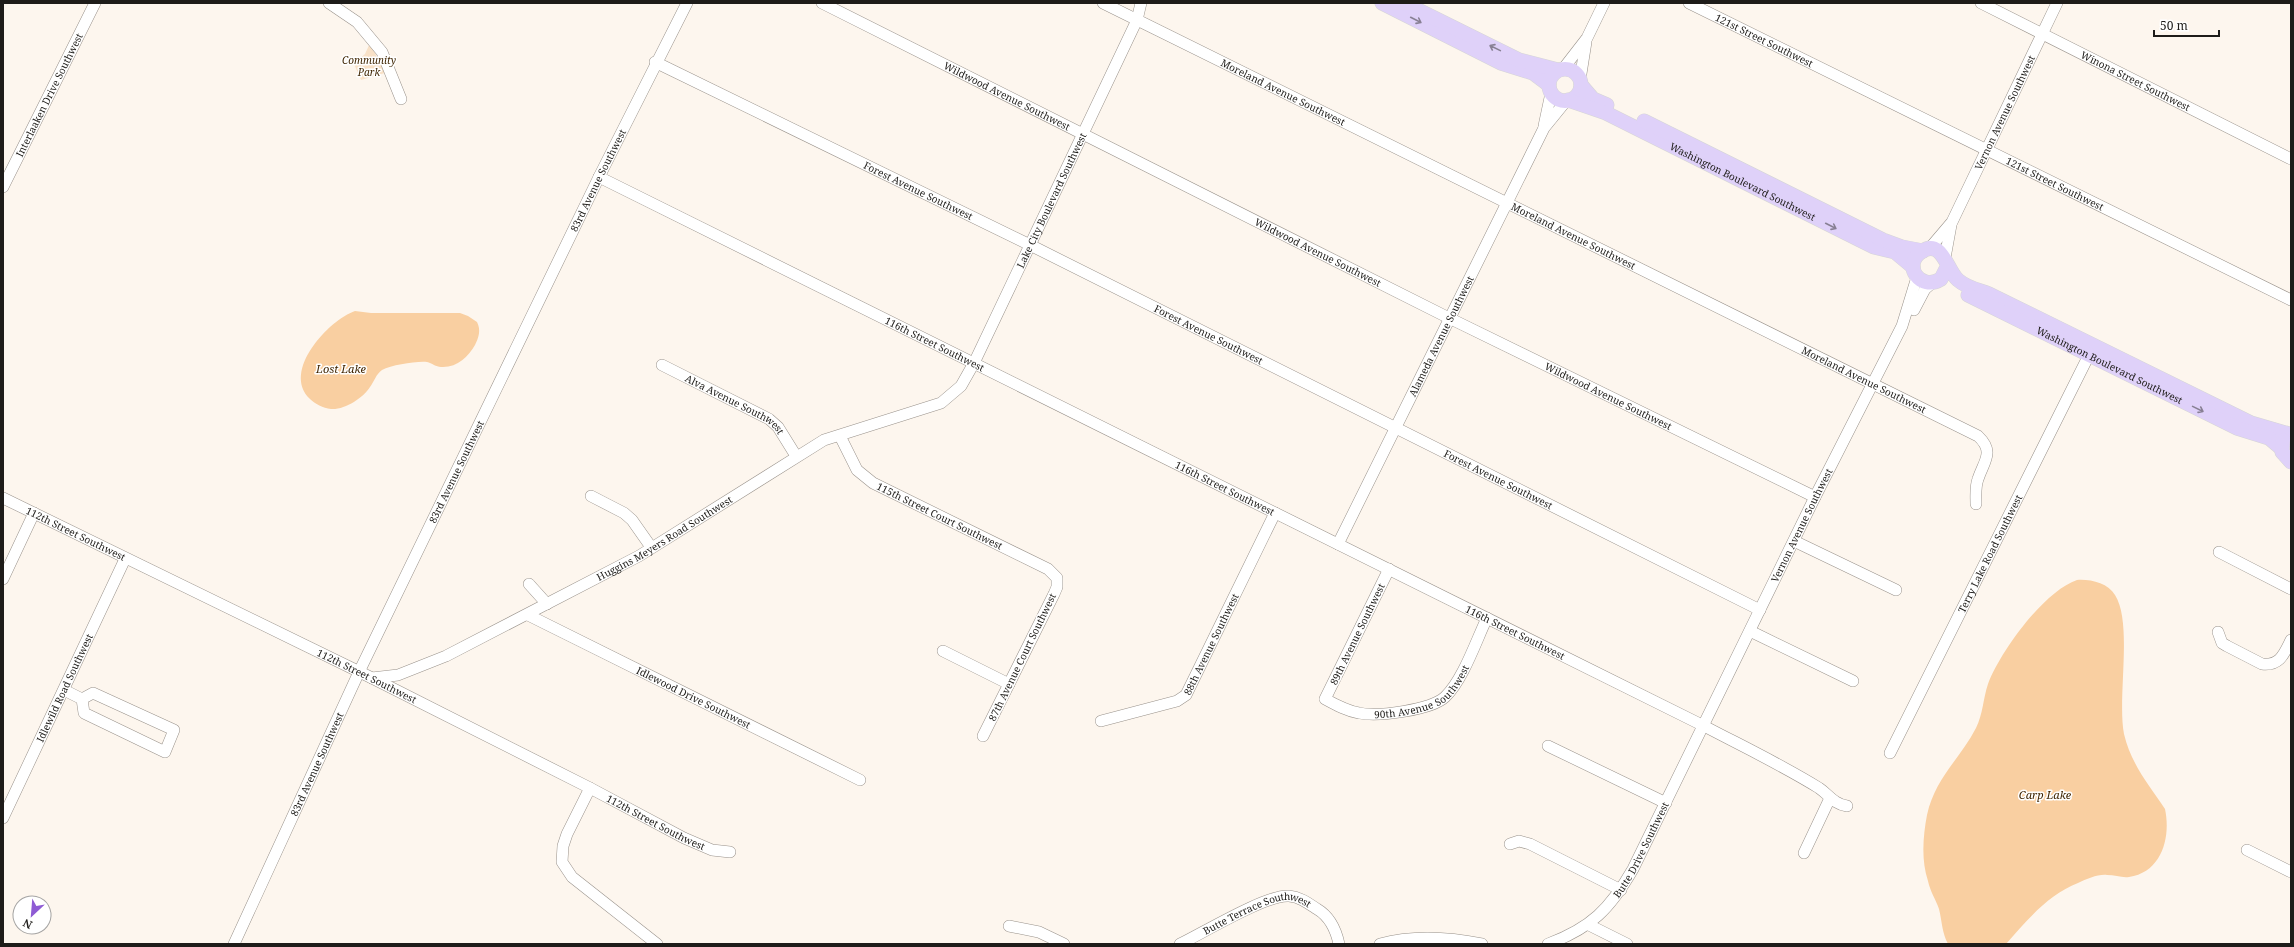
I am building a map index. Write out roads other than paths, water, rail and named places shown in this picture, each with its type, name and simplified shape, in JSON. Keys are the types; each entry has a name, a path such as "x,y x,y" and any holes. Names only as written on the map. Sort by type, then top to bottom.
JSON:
{"main road":[{"path":"1382,3 1501,63 1533,73 1559,100 1567,100 1577,95 1580,83 1573,71 1560,70 1519,60 1404,3"},
{"path":"1550,89 1550,78 1560,70"},
{"name":"Washington Boulevard Southwest","path":"1580,83 1598,102 1623,111 1883,240 1902,247 1926,250"},
{"name":"Washington Boulevard Southwest","path":"1567,100 1606,113 1874,247 1895,252 1915,272"},
{"path":"1926,250 1937,250 1946,262 1945,275 1934,282 1926,282 1915,272 1916,256 1926,250"},
{"name":"Washington Boulevard Southwest","path":"1946,262 1957,279 1966,286 1989,294 2251,423 2290,434"},
{"name":"Washington Boulevard Southwest","path":"1934,282 1953,287 2237,428 2269,438 2282,449 2284,456 2291,462"},
{"path":"2282,449 2282,442 2290,434"}],"street":[{"name":"Interlaaken Drive Southwest","path":"3,188 95,3"},
{"path":"329,3 357,22 382,52 401,99"},
{"name":"83rd Avenue Southwest","path":"234,944 359,672 655,62 687,3"},
{"name":"Wildwood Avenue Southwest","path":"822,3 1449,318 1815,497"},
{"name":"Moreland Avenue Southwest","path":"1103,3 1872,385 1978,436 1985,443 1988,451 1978,479 1976,504"},
{"name":"Lake City Boulevard Southwest","path":"953,393 974,363 1137,20 1141,3"},
{"path":"1560,70 1587,38 1604,3"},
{"name":"121st Street Southwest","path":"1689,3 2291,300"},
{"name":"Winona Street Southwest","path":"1981,3 2291,159"},
{"name":"Vernon Avenue Southwest","path":"1926,250 1952,222 2057,3"},
{"path":"1580,83 1587,38"},
{"name":"Forest Avenue Southwest","path":"655,62 1030,245 1394,429 1760,610"},
{"name":"Alameda Avenue Southwest","path":"1544,128 1550,89"},
{"name":"Alameda Avenue Southwest","path":"1338,544 1544,128 1567,100"},
{"name":"116th Street Southwest","path":"599,177 1704,726 1801,777 1823,790 1838,804 1847,806"},
{"name":"Vernon Avenue Southwest","path":"1946,262 1952,222"},
{"name":"Vernon Avenue Southwest","path":"1704,726 1815,497 1902,326 1915,272"},
{"name":"Vernon Avenue Southwest","path":"1902,326 1909,320 1920,298 1934,282"},
{"name":"Terry Lake Road Southwest","path":"1890,753 2089,355"},
{"name":"Alva Avenue Southwest","path":"662,365 769,418 778,427 796,456"},
{"name":"Huggins Meyers Road Southwest","path":"372,678 386,678 415,670 528,615 546,603 639,556 796,456 824,440 941,403 953,393"},
{"name":"115th Street Court Southwest","path":"840,436 857,470 872,483 1048,569 1056,578"},
{"path":"591,496 624,513 632,520 651,547"},
{"name":"112th Street Southwest","path":"3,498 125,559 372,678 590,788 684,838 712,850 730,852"},
{"path":"3,579 34,513"},
{"name":"88th Avenue Southwest","path":"1101,721 1170,703 1186,695 1275,513"},
{"path":"1794,540 1896,590"},
{"path":"2219,552 2291,589"},
{"name":"Idlewild Road Southwest","path":"3,818 125,559"},
{"name":"89th Avenue Southwest","path":"1325,699 1389,569"},
{"name":"87th Avenue Court Southwest","path":"983,736 1054,594 1057,587 1056,578"},
{"path":"529,584 546,603"},
{"name":"Idlewood Drive Southwest","path":"528,615 860,780"},
{"name":"90th Avenue Southwest","path":"1325,699 1354,712 1367,714 1418,708 1439,701 1445,696 1461,673 1487,618"},
{"path":"1750,631 1853,681"},
{"path":"2218,632 2222,643 2262,664 2268,665 2283,657 2291,640"},
{"path":"943,651 1010,684"},
{"path":"64,690 82,699"},
{"path":"93,693 174,730 165,752 84,713 82,699 93,693"},
{"name":"Butte Drive Southwest","path":"1548,944 1589,925 1599,916 1621,890 1704,726"},
{"path":"1548,746 1666,803"},
{"path":"590,788 567,834 563,846 562,862 572,877 657,944"},
{"path":"1804,853 1830,798"},
{"path":"1510,844 1519,841 1530,844 1621,890"},
{"path":"2247,850 2291,872"},
{"name":"Butte Terrace Southwest","path":"1180,944 1271,899 1288,896 1304,901 1319,910 1332,926 1339,944"},
{"path":"1589,925 1626,944"},
{"path":"1009,926 1039,932 1064,944"},
{"path":"1380,944 1398,940 1431,938 1482,944"}],"water":[{"name":"Lost Lake","path":"355,311 371,313 460,313 477,322 479,334 472,349 457,364 441,367 427,362 417,362 386,368 380,372 363,395 348,405 336,409 319,406 310,399 303,388 301,375 305,361 312,348 322,335 344,316"},
{"name":"Carp Lake","path":"2077,580 2093,581 2108,587 2115,595 2120,608 2123,623 2124,642 2122,719 2124,734 2136,765 2165,809 2167,831 2162,852 2149,868 2140,874 2129,877 2100,875 2089,878 2067,888 2039,909 2006,944 1948,944 1943,931 1939,909 1929,885 1924,865 1924,831 1931,802 1942,779 1976,728 1988,684 2002,656 2038,609 2064,586"}],"park label":[{"name":"Community Park","path":"369,66"}]}
